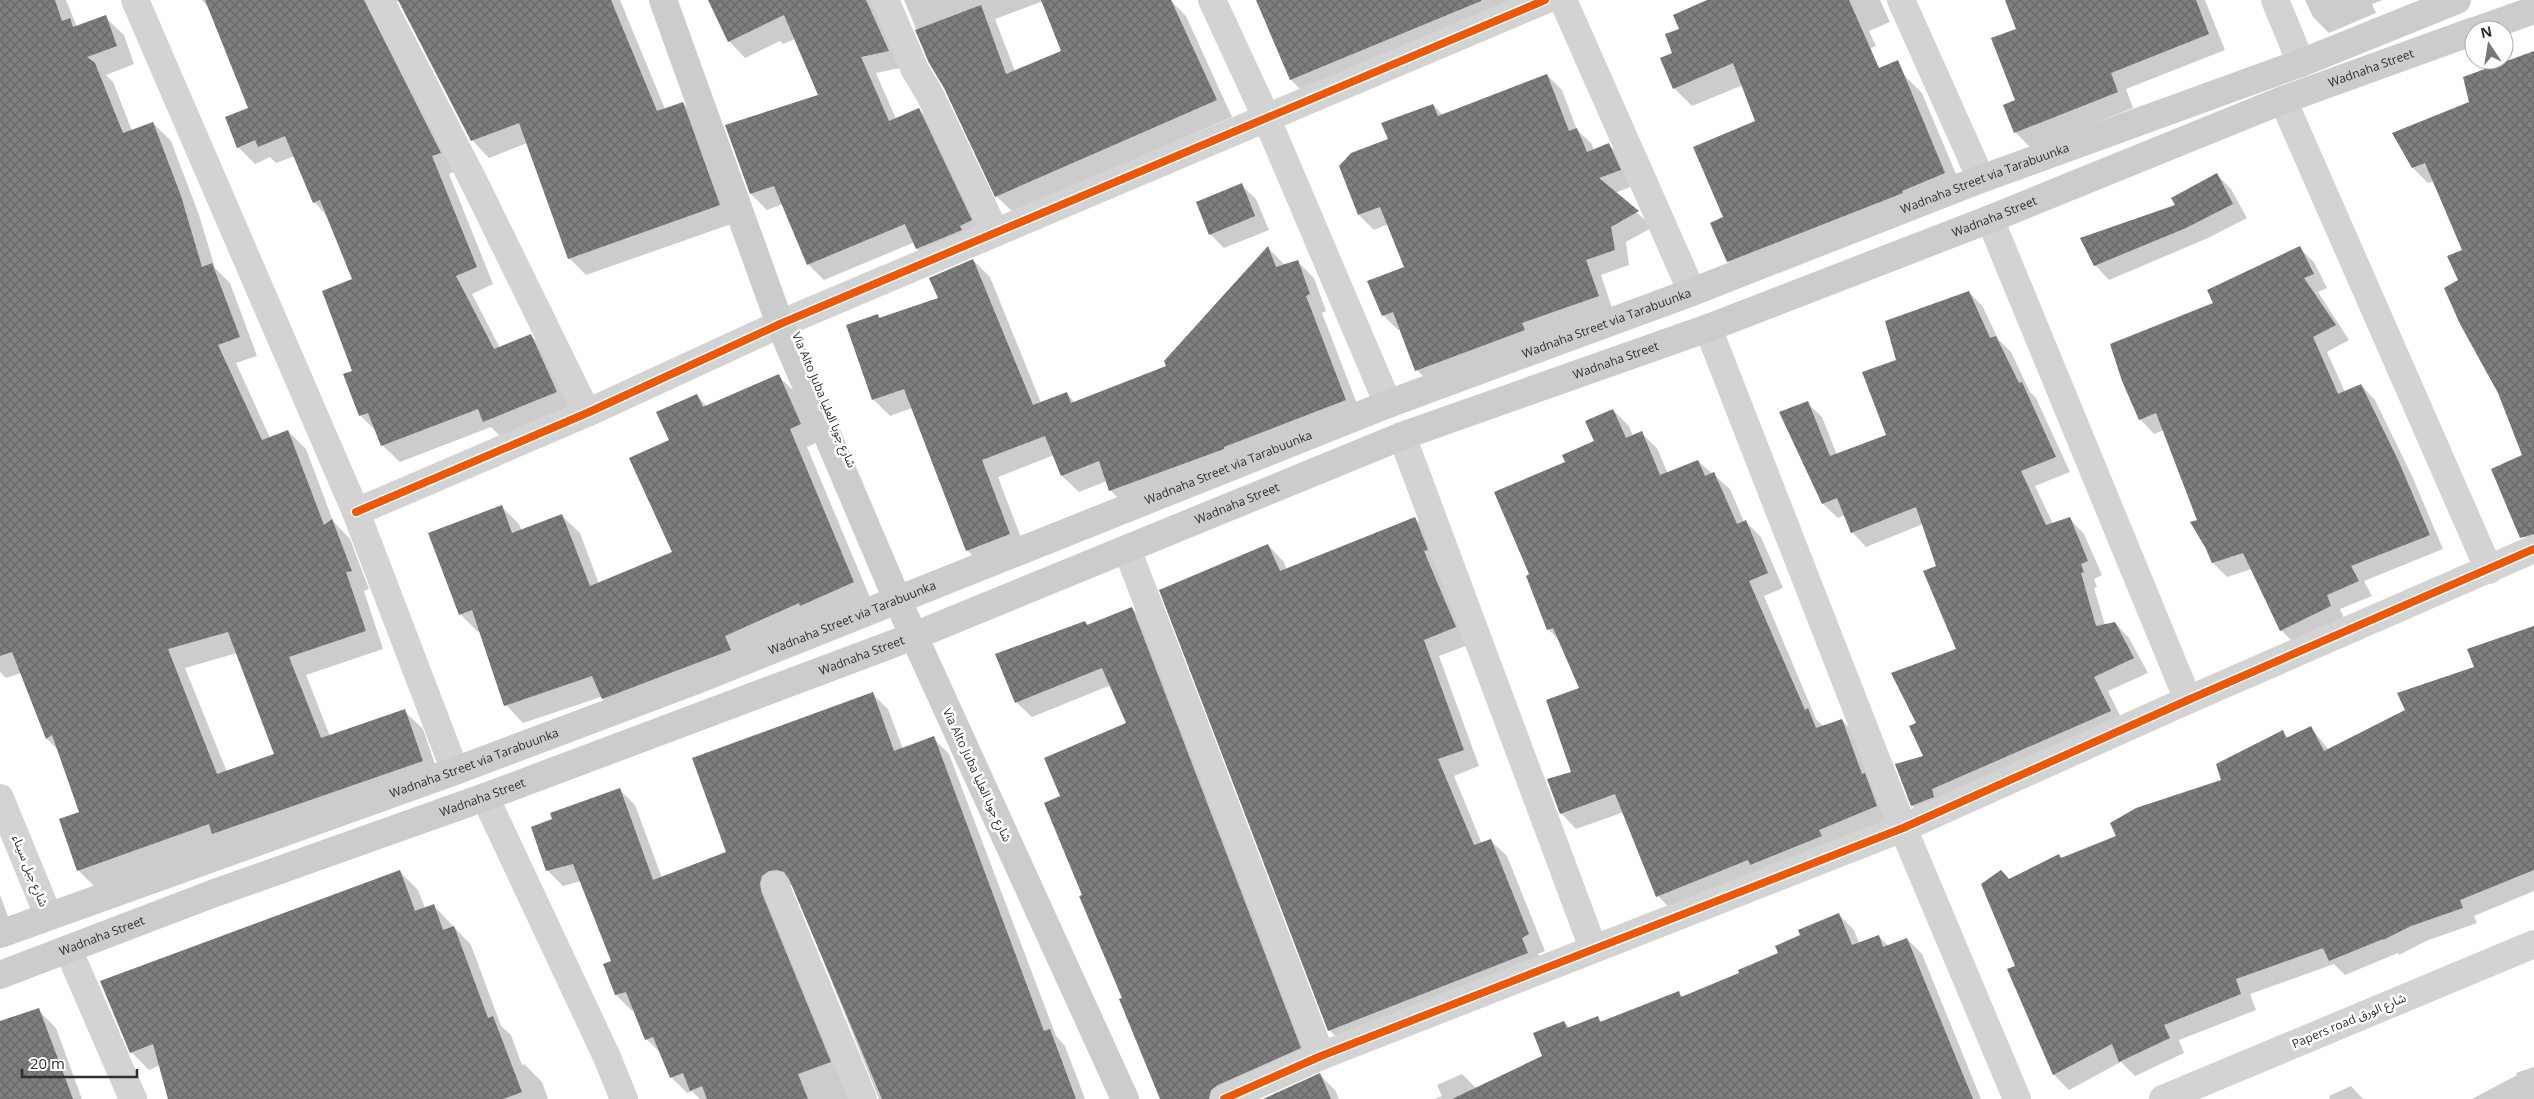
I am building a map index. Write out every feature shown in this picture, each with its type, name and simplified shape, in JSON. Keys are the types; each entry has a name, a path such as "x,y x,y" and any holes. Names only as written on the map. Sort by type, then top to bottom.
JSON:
{"main road":[{"name":"Via Alto Juba شارع جوبا العليا","path":"662,0 780,324 897,600 1125,1099"},
{"name":"Wadnaha Street via Tarabuunka","path":"0,934 48,915 455,771 697,680 1388,404 1692,292 1981,179 2301,63 2456,0"},
{"path":"2506,20 2534,10"},
{"name":"Wadnaha Street","path":"0,975 212,894 486,797 914,636 1402,436 1708,328 1990,218 2283,100 2464,35"}],"street":[{"path":"135,0 356,512 455,771"},
{"path":"380,0 474,182 587,413"},
{"path":"884,0 915,70 930,95 995,232"},
{"path":"1212,0 1266,117 1388,404"},
{"path":"356,512 587,413 780,324 1545,0"},
{"path":"1563,0 1692,292"},
{"path":"1901,0 1981,179"},
{"path":"2275,0 2301,63"},
{"path":"2283,100 2489,570"},
{"path":"1990,218 2188,700"},
{"path":"1708,328 1903,828 2017,1099"},
{"path":"1402,436 1593,948"},
{"path":"1128,549 1321,1056"},
{"path":"1224,1099 1321,1056 1903,828 2188,700 2534,549"},
{"path":"486,797 606,1054 624,1099"},
{"name":"شارع جبل سيناء","path":"0,798 48,915"},
{"path":"775,885 864,1099"},
{"name":"Papers road شارع الورق","path":"2163,1099 2534,944"},
{"path":"68,949 133,1099"}],"building":[{"path":"0,0 55,0 62,21 70,18 73,27 106,15 117,46 87,57 95,63 123,133 153,122 181,196 202,267 212,263 240,337 218,345 262,440 288,430 324,525 332,519 352,571 346,572 366,631 289,657 321,738 405,709 423,761 212,834 209,824 77,871 59,819 79,812 52,735 46,739 12,652 0,656","holes":["228,632 274,754 217,774 168,649"]},
{"path":"205,0 364,0 441,153 432,156 477,267 456,276 494,349 531,334 557,392 483,422 478,409 381,446 368,413 359,416 343,374 352,371 322,291 352,279 320,200 313,203 285,136 258,147 255,140 237,148 225,117 248,108"},
{"path":"398,0 611,0 657,111 683,102 720,205 568,259 519,123 471,141"},
{"path":"708,0 866,0 889,51 861,57 889,121 919,108 972,220 960,226 962,230 916,249 905,224 807,265 774,186 750,194 725,125 818,95 784,15 728,42"},
{"path":"1041,0 1171,0 1217,100 995,197 944,88 929,63 915,30 981,5 1006,74 1061,51"},
{"path":"1256,0 1481,0 1481,1 1290,80"},
{"path":"1707,0 1849,0 1879,68 1898,60 1945,173 1902,191 1903,193 1727,262 1710,223 1723,217 1693,147 1755,121 1733,63 1673,89 1660,58 1672,53 1665,34 1679,29 1673,15"},
{"path":"2005,0 2196,0 2209,34 2111,73 2118,92 2014,133 2003,105 2015,100 1991,38 2016,29"},
{"path":"2534,51 2534,534 2520,538 2491,469 2522,455 2498,393 2460,324 2444,288 2458,280 2447,256 2462,250 2425,163 2412,168 2392,133 2469,102 2463,77 2482,70 2514,70 2514,58"},
{"path":"1547,74 1569,131 1577,128 1587,152 1609,143 1621,170 1599,178 1639,211 1611,227 1615,250 1586,260 1599,296 1522,323 1525,330 1415,371 1393,312 1382,316 1367,281 1404,267 1380,207 1358,215 1339,166 1351,153 1388,139 1381,123 1433,104 1438,116"},
{"path":"2217,173 2233,204 2186,228 2094,266 2080,238 2175,205 2171,198"},
{"path":"1242,183 1255,216 1209,235 1196,202"},
{"path":"1268,246 1276,267 1298,260 1310,294 1306,296 1346,400 1224,447 1224,449 1109,491 1099,461 1061,476 1045,436 982,460 1010,534 966,551 904,389 872,400 846,325 878,314 879,318 938,298 929,278 973,259 1033,405 1067,392 1071,403 1166,366 1164,361"},
{"path":"2300,246 2314,274 2304,278 2336,325 2313,337 2338,394 2361,384 2398,460 2430,535 2351,566 2359,581 2327,595 2331,606 2280,631 2243,553 2212,563 2190,522 2197,520 2156,413 2139,420 2122,381 2110,344 2213,303 2207,290"},
{"path":"1969,291 1990,338 1996,336 2019,383 2022,382 2056,457 2021,471 2046,525 2070,517 2088,561 2081,564 2084,572 2081,573 2096,626 2115,622 2134,658 2094,677 2111,711 1932,789 1934,797 1911,806 1895,764 1923,756 1909,726 1916,723 1891,673 1956,649 1923,571 1936,566 1916,507 1851,533 1837,498 1822,504 1779,412 1808,401 1830,456 1886,435 1862,372 1896,360 1885,321"},
{"path":"779,374 801,424 790,429 854,582 800,606 799,603 725,636 731,650 602,699 592,676 504,706 472,610 459,615 428,533 502,505 512,533 562,514 590,586 672,552 629,458 669,440 656,412 697,394 703,407"},
{"path":"1613,409 1626,438 1642,431 1660,475 1698,460 1705,476 1714,472 1737,524 1746,520 1768,573 1749,581 1805,710 1808,708 1816,728 1842,719 1862,774 1865,773 1877,806 1819,830 1822,836 1750,865 1748,860 1656,897 1615,794 1560,814 1547,779 1571,772 1546,700 1579,688 1553,628 1547,630 1526,576 1529,574 1494,492 1565,462 1562,455 1594,441 1585,421"},
{"path":"1415,517 1428,550 1424,551 1456,627 1424,640 1464,750 1438,759 1474,845 1491,839 1529,934 1522,938 1528,953 1328,1031 1159,590 1268,544 1280,571"},
{"path":"1132,607 1301,1048 1218,1085 1211,1090 1209,1099 1160,1099 1119,999 1122,998 1079,896 1082,895 1044,803 1060,796 1044,758 1126,723 1102,668 1015,703 995,654 1085,621 1087,625"},
{"path":"2534,626 2534,870 2460,900 2463,908 2411,926 2383,940 2329,961 2323,948 2236,979 2241,994 2164,1025 2170,1038 2119,1062 2112,1044 2053,1075 2007,969 2015,966 1981,884 2001,870 2009,879 2059,854 2061,858 2116,836 2110,823 2136,808 2221,780 2216,764 2283,730 2286,738 2311,726 2324,751 2405,710 2397,693 2474,667 2467,649"},
{"path":"873,692 894,751 934,736 1044,1031 1050,1029 1076,1099 882,1099 789,879 784,872 777,870 769,871 762,876 760,883 761,891 831,1062 798,1074 808,1099 707,1099 702,1086 690,1091 683,1073 670,1078 653,1037 645,1040 626,992 615,995 603,964 611,961 573,864 546,871 531,827 552,819 550,813 620,788 653,880 726,852 692,758"},
{"path":"400,870 415,911 434,904 443,930 454,926 488,1018 493,1016 522,1092 503,1099 168,1099 153,1044 130,1053 100,981"},
{"path":"1839,913 1852,945 1879,935 1883,947 1907,938 1973,1099 1452,1099 1542,1056 1533,1033 1564,1021 1567,1028 1598,1016 1600,1022 1679,991 1681,997 1739,973 1738,970 1778,953 1775,946 1800,935 1798,930"},
{"path":"39,1008 73,1099 0,1099 0,1021"},
{"path":"1320,1073 1331,1099 1263,1099"}],"cycle path":[{"path":"356,512 587,413 780,324 1545,0"},
{"path":"1224,1099 1321,1056 1903,828 2188,700 2534,549"}]}
